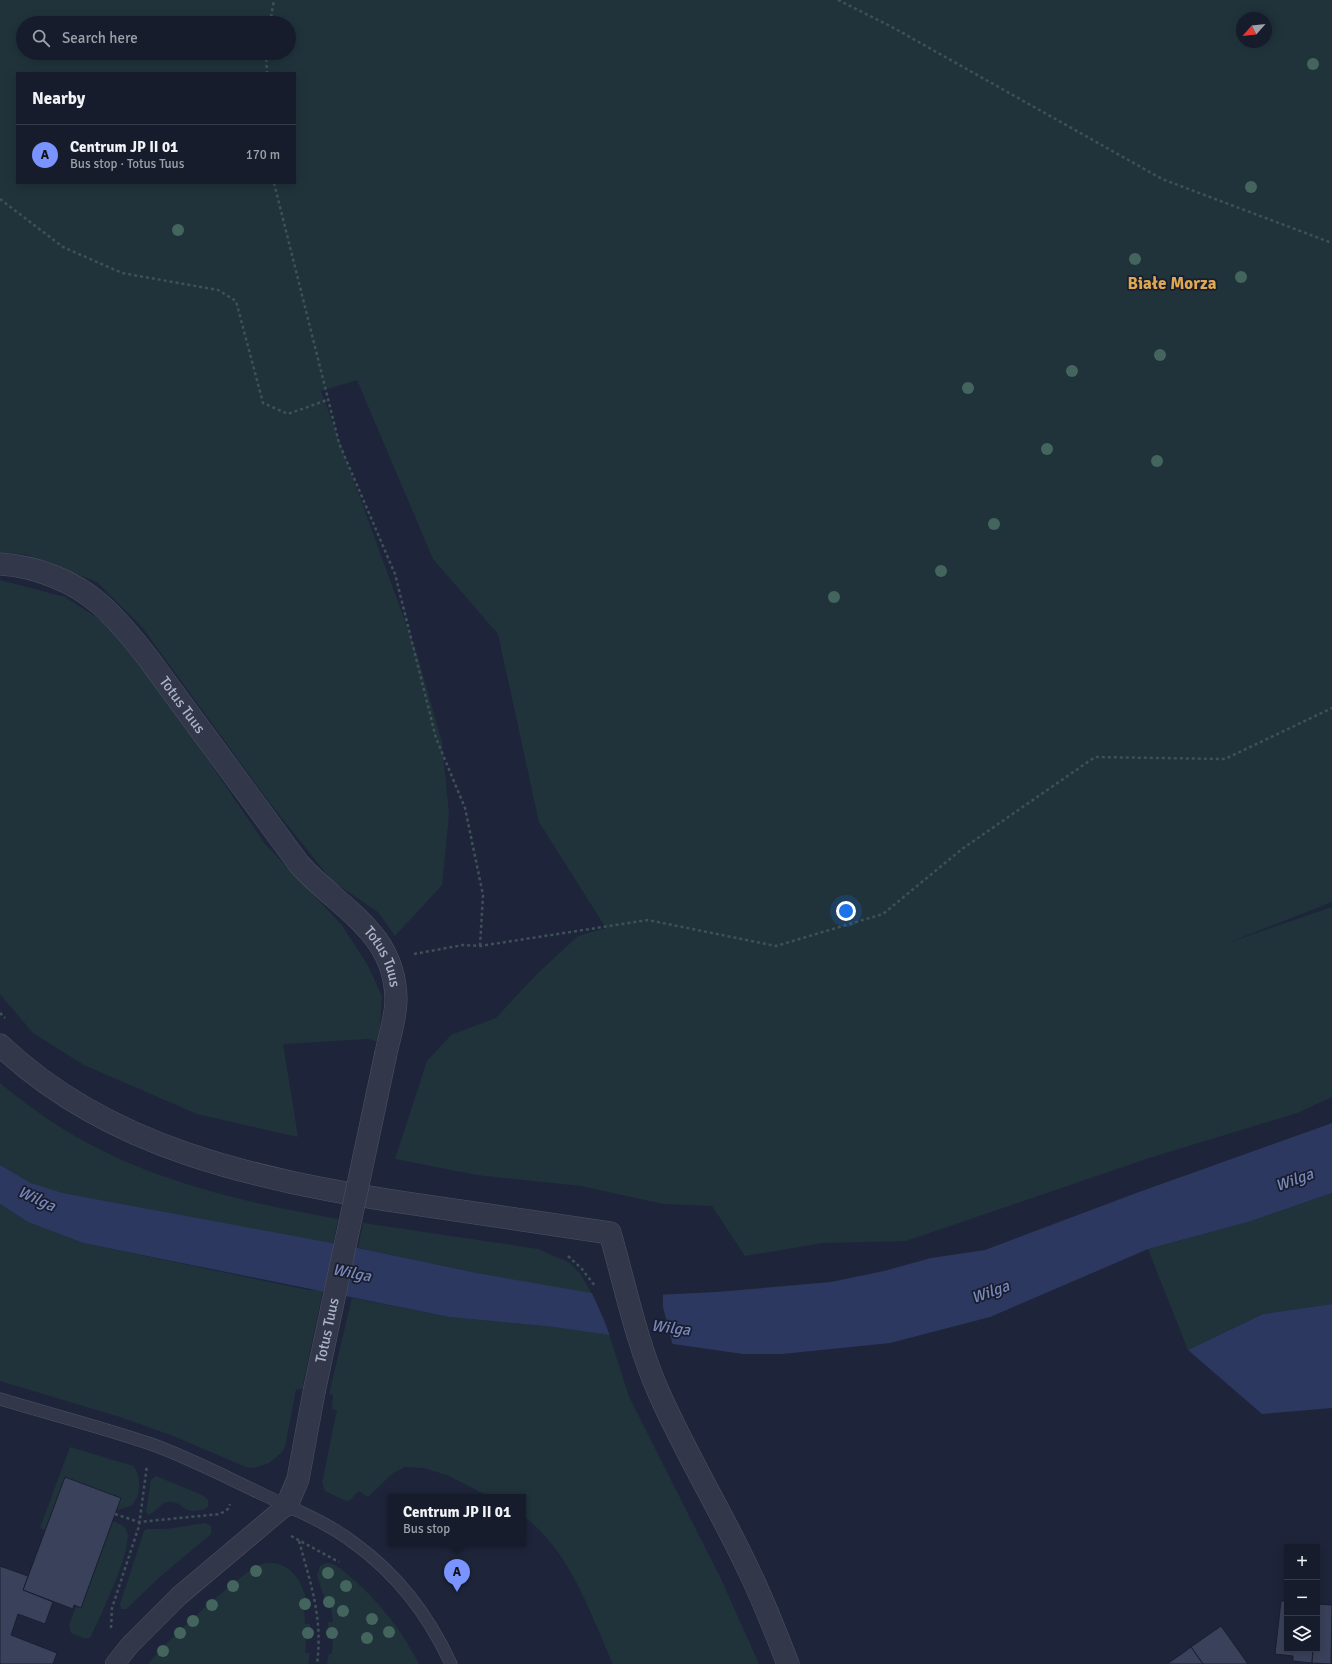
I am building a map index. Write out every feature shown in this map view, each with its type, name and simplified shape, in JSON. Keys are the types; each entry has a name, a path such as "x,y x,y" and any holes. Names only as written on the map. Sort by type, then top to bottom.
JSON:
{"street":[{"name":"Totus Tuus","path":"0,564 21,565 49,575 75,587 101,604 127,632 148,658 299,864 314,880 370,930 382,946 389,960 394,980 396,999 393,1024 314,1392 298,1479 287,1505"},
{"path":"0,1045 56,1091 99,1117 132,1134 214,1163 326,1190 474,1214 610,1233 646,1361 658,1392 683,1444 749,1570 770,1616 788,1664"},
{"path":"114,1664 130,1645 179,1596 287,1505"}],"lane":[{"path":"0,1399 150,1444 199,1464 323,1523 354,1542 388,1573 418,1606 432,1627 451,1664"}],"path":[{"path":"271,16 274,0"},
{"path":"838,0 892,27 1162,179 1332,243"},
{"path":"266,60 267,72"},
{"path":"274,184 339,443 395,574 436,738 465,808 483,895 480,946"},
{"path":"0,199 63,247 122,273 218,290 236,301 263,403 288,414 328,400"},
{"path":"389,960 417,953 463,945 480,946 648,920 776,946 883,914 962,849 1095,757 1225,759 1332,708"},
{"path":"0,1013 9,1022"},
{"path":"111,1632 112,1608 139,1522 147,1465"},
{"path":"116,1514 139,1522 220,1514 228,1509 230,1504"},
{"path":"299,1540 317,1609 319,1648 317,1664"}],"shaded area":[{"path":"0,0 1332,0 1332,902 1230,942 1332,907 1332,1097 1297,1113 1146,1159 906,1241 822,1243 745,1256 712,1206 663,1204 581,1186 477,1175 395,1159 427,1061 451,1035 496,1018 537,974 578,936 606,928 539,822 498,634 433,559 357,380 321,391 417,654 442,742 449,814 442,885 395,936 378,912 332,881 269,802 142,627 97,582 28,555 0,552"},
{"path":"0,580 65,597 107,624 168,701 265,844 341,924 367,964 382,996 379,1042 368,1039 283,1044 298,1137 197,1114 84,1065 33,1033 0,994"},
{"path":"0,1083 22,1101 58,1126 95,1147 152,1172 183,1183 245,1200 338,1219 333,1244 63,1193 31,1183 0,1165"},
{"path":"1332,1193 1332,1304 1263,1314 1188,1350 1148,1249 1248,1222"},
{"path":"0,1204 28,1222 83,1243 308,1290 323,1290 302,1389 296,1389 285,1447 282,1452 269,1463 253,1468 246,1467 171,1435 120,1417 0,1381"},
{"path":"363,1223 538,1249 570,1263 581,1275 592,1294 477,1273 358,1248"},
{"path":"352,1298 449,1317 609,1334 629,1397 721,1579 759,1664 613,1664 587,1604 566,1564 554,1546 526,1519 526,1494 484,1494 447,1475 423,1468 405,1467 393,1473 368,1497 359,1491 350,1500 346,1501 325,1491 322,1483 337,1410 332,1409 333,1395 329,1394"},
{"path":"70,1447 133,1466 138,1475 139,1481 137,1497 131,1506 117,1510 121,1498 65,1478 45,1530 40,1528"},
{"path":"156,1476 202,1495 208,1500 208,1506 204,1509 190,1511 176,1503 168,1502 164,1503 148,1515 146,1511 151,1480"},
{"path":"113,1521 123,1526 126,1530 128,1541 120,1568 100,1616 90,1638 84,1638 71,1633 69,1626 76,1606 81,1608"},
{"path":"205,1523 211,1526 211,1534 163,1574 126,1609 121,1609 120,1604 144,1531 147,1529 166,1529"},
{"path":"265,1563 274,1563 289,1570 300,1583 303,1590 308,1607 304,1608 305,1624 310,1624 311,1638 306,1637 305,1653 310,1653 308,1664 148,1664 175,1635 212,1601 248,1572"},
{"path":"327,1563 336,1565 341,1569 379,1605 397,1627 419,1664 327,1664 329,1654 332,1654 333,1638 329,1637 328,1622 333,1622 331,1606 327,1607 317,1575 320,1566"}],"water":[{"name":"Wilga","path":"1332,1123 1332,1193 1248,1222 1148,1249 990,1317 890,1343 782,1354 743,1354 554,1327 449,1317 83,1243 28,1222 0,1204 0,1165 31,1183 63,1193 358,1248 477,1273 614,1297 717,1292 831,1282 884,1271 931,1258 985,1250 1139,1192"},
{"path":"1332,1304 1332,1408 1262,1414 1188,1350 1263,1314"}],"pier":[{"path":"591,1291 614,1295 663,1293 663,1307 673,1346 610,1336"}],"building":[{"path":"65,1477 121,1498 81,1608 74,1605 73,1609 23,1590"},
{"path":"0,1566 28,1576 23,1590 53,1602 45,1624 18,1614 11,1635 57,1653 53,1664 0,1664"},
{"path":"1281,1601 1284,1601 1284,1652 1313,1652 1312,1663 1293,1661 1293,1656 1275,1654"},
{"path":"1320,1604 1332,1605 1331,1664 1312,1663 1313,1652 1320,1652"},
{"path":"1221,1626 1248,1664 1203,1664 1191,1647"},
{"path":"1191,1647 1203,1664 1167,1664 1183,1653"}],"place":[{"name":"Centrum JP II 01","path":"457,1592"}],"district":[{"name":"Białe Morza","path":"1172,283"}]}
